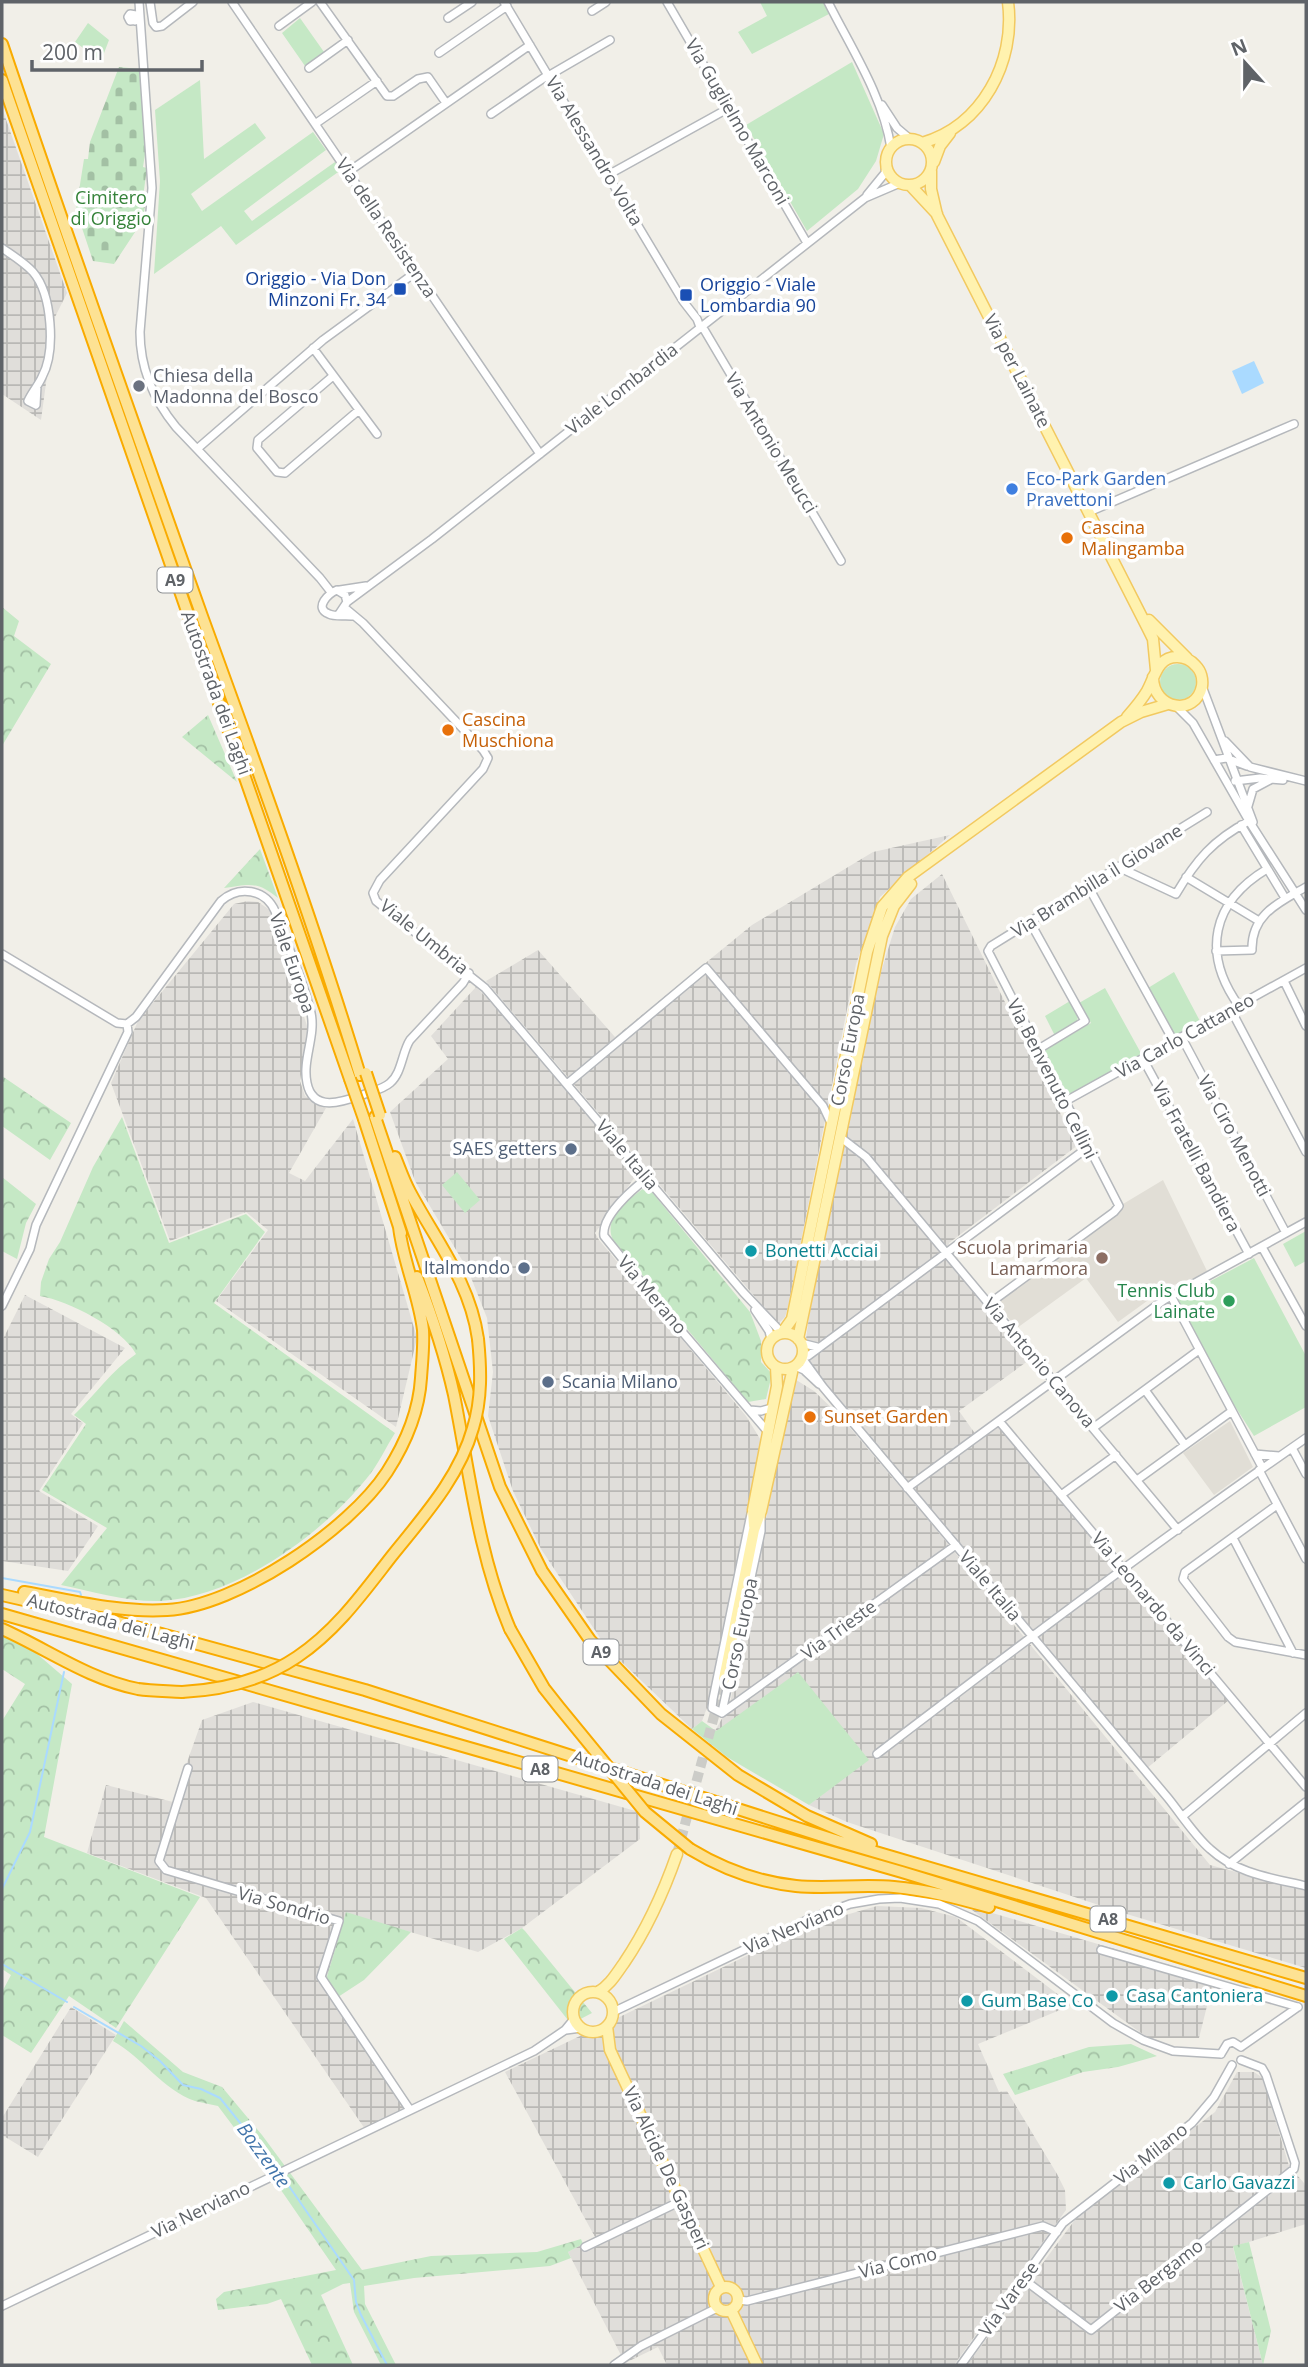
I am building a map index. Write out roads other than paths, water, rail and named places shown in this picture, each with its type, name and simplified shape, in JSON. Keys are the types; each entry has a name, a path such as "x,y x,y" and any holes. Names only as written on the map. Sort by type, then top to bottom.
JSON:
{"highway":[{"name":"Autostrada dei Laghi","path":"2,44 96,321 265,791 339,1005 359,1076"},
{"name":"Autostrada dei Laghi","path":"2,80 359,1076 373,1117 399,1227"},
{"name":"A9","path":"359,1076 500,1487 542,1572 590,1640 661,1714 738,1775 807,1816 909,1861"},
{"name":"A9","path":"2,1629 81,1670 139,1689 182,1692 239,1683 278,1668 310,1648 348,1611 433,1504 461,1460 474,1427 480,1391 478,1339 471,1308 456,1270 410,1192 373,1117"},
{"name":"A9","path":"2,1588 136,1611 169,1610 197,1605 253,1584 289,1561 351,1513 386,1474 401,1448 415,1414 421,1381 423,1332 399,1227"},
{"name":"A9","path":"399,1227 445,1358 480,1539 495,1593 510,1629 544,1688 645,1812 690,1849 742,1875 776,1883 807,1886 870,1885 925,1890 1077,1927"},
{"name":"Autostrada dei Laghi","path":"2,1595 116,1622 365,1690 786,1825 1306,1978"},
{"name":"Autostrada dei Laghi","path":"2,1614 902,1872 1306,1996"}],"main road":[{"path":"931,168 930,152 922,143 910,139 896,143 886,160 890,174 905,184 922,181 931,168 940,146 950,132 975,109 1000,70 1010,30 1008,2"},
{"path":"922,143 950,132"},
{"name":"Via per Lainate","path":"931,168 931,189 937,215 1138,606"},
{"name":"Via per Lainate","path":"905,184 937,215"},
{"path":"1138,606 1156,630 1199,669 1202,686 1195,699 1183,705 1172,705 1156,693 1153,639 1138,606"},
{"path":"1154,674 1160,664 1172,657 1186,659"},
{"name":"Corso Europa","path":"1121,722 1141,699 1154,674"},
{"name":"Corso Europa","path":"782,1333 792,1319 867,952 881,907 908,877 1121,722 1141,712 1172,705"},
{"name":"Corso Europa","path":"800,1341 880,945 890,915 900,897 914,881 994,816"},
{"path":"782,1333 800,1341 798,1362 784,1370 776,1367 766,1354 771,1339 782,1333"},
{"name":"Corso Europa","path":"757,1511 798,1362"},
{"name":"Corso Europa","path":"757,1511 777,1386 776,1367"},
{"path":"723,1682 757,1511"},
{"path":"607,2001 588,1992 579,1996 572,2010 574,2019 581,2028 594,2032 607,2026 607,2001 612,1980 638,1943 657,1908 677,1854"},
{"name":"Via Alcide De Gasperi","path":"607,2026 610,2050"},
{"name":"Via Alcide De Gasperi","path":"594,2032 610,2050 721,2287 734,2289 738,2300"},
{"path":"721,2287 713,2297 717,2308 731,2310 738,2300"},
{"path":"731,2310 757,2365"}],"street":[{"path":"131,2 136,6 137,12 152,188 140,332 146,376 158,403 197,449 320,578 336,591 345,595 344,608 327,614 322,607 324,599 336,591 362,588 379,580"},
{"path":"150,2 152,23 156,27 162,26 193,2"},
{"name":"Via della Resistenza","path":"232,2 540,453"},
{"path":"279,26 312,2"},
{"path":"320,2 390,97 418,79 428,76 446,103"},
{"path":"447,18 472,2"},
{"path":"592,10 606,2"},
{"name":"Via Guglielmo Marconi","path":"667,2 807,243"},
{"path":"828,2 876,95 897,128 910,139"},
{"path":"439,53 506,4"},
{"name":"Via Alessandro Volta","path":"506,4 692,320 701,326"},
{"path":"309,68 348,40"},
{"path":"491,114 548,75 610,40"},
{"path":"348,172 530,46"},
{"path":"315,124 377,81"},
{"path":"876,95 891,148"},
{"path":"608,175 729,108"},
{"name":"Viale Lombardia","path":"344,608 865,198 885,173 886,160"},
{"name":"Viale Lombardia","path":"865,198 905,184"},
{"path":"2,248 32,271 42,287 50,312 44,375 37,386"},
{"path":"197,449 313,348 416,272"},
{"name":"Via Antonio Meucci","path":"701,326 841,561"},
{"path":"313,348 377,434"},
{"path":"333,376 258,440 257,448 277,472 285,473 359,410"},
{"path":"1089,512 1294,424"},
{"name":"Viale Umbria","path":"344,608 363,623 484,750 488,759 483,768 380,880 373,893 381,906 485,988 566,1083"},
{"path":"1202,686 1259,836"},
{"path":"1172,705 1193,723 1249,821 1306,910"},
{"path":"1221,736 1250,767"},
{"path":"1214,760 1223,757 1306,782"},
{"path":"1225,780 1274,778 1306,782"},
{"path":"1248,806 1253,789 1258,784 1274,778"},
{"name":"Via Brambilla il Giovane","path":"988,951 991,946 1207,812"},
{"path":"1118,867 1176,894 1210,846 1249,821"},
{"path":"1241,825 1285,898"},
{"path":"1267,869 1253,877 1228,903 1220,923 1216,951 1222,978 1235,1008 1306,1152"},
{"path":"1186,877 1259,921"},
{"name":"Via Ciro Menotti","path":"1087,886 1178,1040 1286,1233"},
{"path":"1216,951 1252,950 1259,921 1271,906 1306,887"},
{"name":"Viale Europa","path":"2,1306 30,1249 36,1225 128,1032 127,1024 136,1017 226,896 248,891 265,897 275,911 312,1016 306,1081 309,1090 319,1101 328,1104 342,1102 389,1084 398,1072 410,1040 463,983 469,973"},
{"path":"1030,922 1085,1021 1037,1050"},
{"name":"Via Benvenuto Cellini","path":"988,951 1119,1206 990,1303"},
{"path":"2,954 117,1023 127,1024"},
{"path":"566,1083 706,968 823,1106 832,1126"},
{"name":"Via Carlo Cattaneo","path":"1065,1102 1306,968"},
{"path":"1284,981 1306,1026"},
{"name":"Via Fratelli Bandiera","path":"1143,1059 1249,1254"},
{"name":"Viale Italia","path":"566,1083 743,1292 782,1333"},
{"name":"Via Antonio Canova","path":"840,1137 861,1152 1178,1530"},
{"path":"798,1362 1087,1148"},
{"name":"Via Merano","path":"647,1178 626,1195 607,1222 604,1236 768,1432"},
{"path":"908,1488 1171,1296 1306,1222"},
{"path":"1262,1247 1306,1326"},
{"name":"Viale Italia","path":"743,1292 765,1324 771,1339"},
{"path":"1171,1296 1255,1454 1306,1559"},
{"path":"800,1341 810,1347 818,1347"},
{"path":"1093,1428 1199,1350"},
{"name":"Viale Italia","path":"798,1362 1218,1855 1241,1869 1306,1886"},
{"path":"1145,1390 1185,1445"},
{"path":"749,1409 761,1411 772,1408"},
{"path":"1137,1480 1232,1411"},
{"name":"Via Leonardo da Vinci","path":"999,1420 1306,1787"},
{"path":"877,1754 1032,1636 1306,1438"},
{"path":"1292,1448 1306,1474"},
{"path":"1255,1454 1279,1456"},
{"path":"1061,1495 1116,1455"},
{"path":"1278,1505 1185,1572 1184,1582 1235,1642 1306,1655"},
{"name":"Corso Europa","path":"757,1511 747,1529 723,1682 722,1713 712,1708 723,1682 761,1531 757,1511"},
{"path":"1233,1538 1293,1653"},
{"name":"Via Trieste","path":"722,1713 956,1545"},
{"path":"1181,1814 1306,1713"},
{"name":"Via Sondrio","path":"188,1768 159,1861 166,1870 339,1921 321,1977 410,2110"},
{"path":"1229,1864 1303,1804"},
{"name":"Via Nerviano","path":"607,2001 628,2004 809,1919 850,1904 900,1898 939,1904 978,1921 1113,2023 1143,2040 1173,2051 1221,2054"},
{"path":"1101,1950 1298,2007 1241,2047"},
{"path":"565,2031 574,2019"},
{"path":"565,2031 581,2028"},
{"name":"Via Nerviano","path":"2,2306 544,2046 565,2031"},
{"path":"1236,2043 1241,2047 1241,2060 1232,2065 1226,2063 1221,2054 1222,2048 1236,2043"},
{"name":"Via Bergamo","path":"1023,2279 1091,2330 1294,2169 1266,2075 1262,2068 1241,2060"},
{"name":"Via Milano","path":"1057,2232 1072,2216 1192,2123 1213,2097 1232,2065"},
{"path":"585,2247 681,2201"},
{"name":"Via Como","path":"738,2300 747,2301 1043,2227 1057,2232"},
{"name":"Via Varese","path":"961,2365 1057,2232"},
{"path":"614,2365 641,2346 717,2308"}],"water":[{"path":"1254,361 1264,383 1242,394 1232,371"}],"waterway":[{"name":"Bozzente","path":"2,1578 80,1592 81,1595"},
{"name":"Bozzente","path":"2,1889 30,1832 64,1672"},
{"name":"Bozzente","path":"2,1964 67,2002"},
{"name":"Bozzente","path":"74,2007 141,2046 183,2085 201,2089 220,2098 279,2171"},
{"name":"Bozzente","path":"282,2176 354,2280 356,2302 361,2315 387,2365"}],"tunnel":[{"path":"677,1854 724,1679"}],"place":[{"name":"Origgio - Via Don Minzoni Fr. 34","path":"400,289"},
{"name":"Origgio - Viale Lombardia 90","path":"686,295"},
{"name":"Chiesa della Madonna del Bosco","path":"139,386"},
{"name":"Eco-Park Garden Pravettoni","path":"1012,489"},
{"name":"Cascina Malingamba","path":"1067,538"},
{"name":"Cascina Muschiona","path":"448,730"},
{"name":"SAES getters","path":"571,1149"},
{"name":"Bonetti Acciai","path":"751,1251"},
{"name":"Scuola primaria Lamarmora","path":"1102,1258"},
{"name":"Italmondo","path":"524,1268"},
{"name":"Tennis Club Lainate","path":"1229,1301"},
{"name":"Scania Milano","path":"548,1382"},
{"name":"Sunset Garden","path":"810,1417"},
{"name":"Casa Cantoniera","path":"1112,1996"},
{"name":"Gum Base Co","path":"967,2001"},
{"name":"Carlo Gavazzi","path":"1169,2183"}],"park label":[{"name":"Cimitero di Origgio","path":"111,208"}]}
